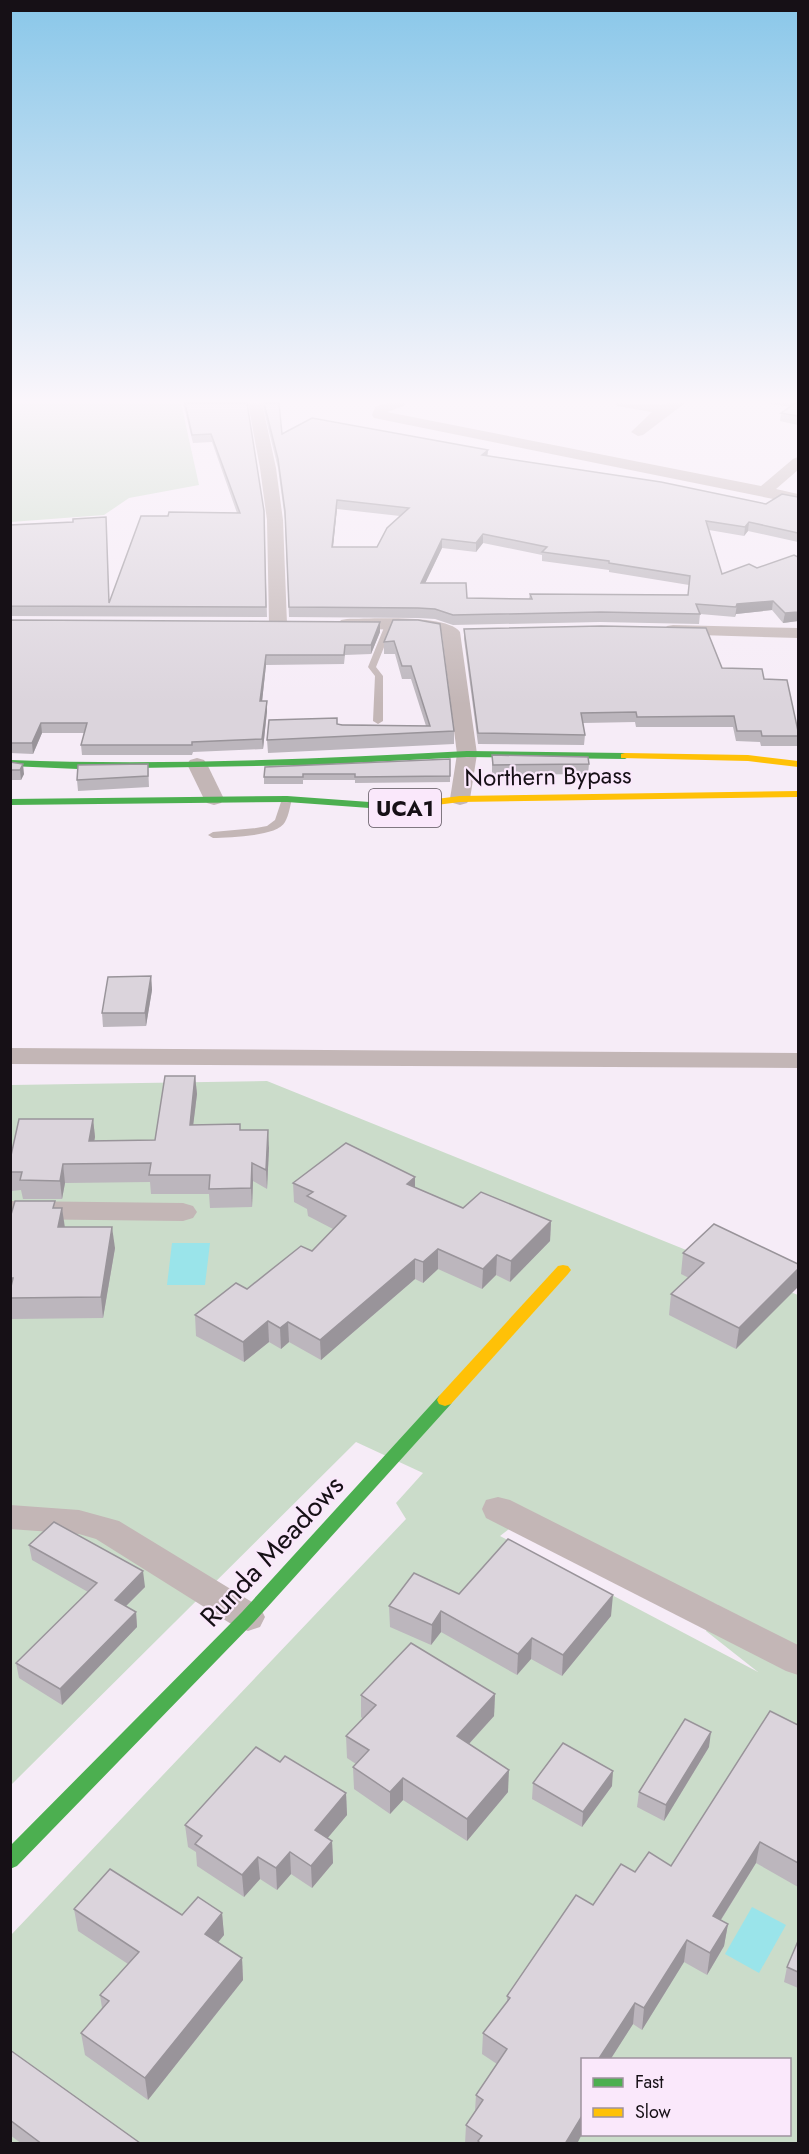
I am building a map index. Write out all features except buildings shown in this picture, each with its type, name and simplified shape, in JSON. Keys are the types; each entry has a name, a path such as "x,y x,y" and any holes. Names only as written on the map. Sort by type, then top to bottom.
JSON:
{"street":[{"path":"273,504 278,624"},
{"path":"254,624 300,624"},
{"path":"334,624 434,626 451,632 474,632"},
{"path":"659,630 798,633"},
{"path":"451,632 467,754 460,800"},
{"path":"10,763 78,766 314,762 467,754 748,758 798,764"},
{"path":"197,764 214,799"},
{"name":"Northern Bypass","path":"10,802 287,799 405,808 460,800 798,794"},
{"path":"10,1056 798,1061"},
{"path":"10,1210 183,1212"},
{"name":"Runda Meadows","path":"10,1860 248,1617 563,1270"},
{"path":"498,1509 798,1661"},
{"path":"10,1518 79,1522 107,1530 248,1617"}],"lane":[{"path":"378,721 379,676 372,667 389,625"},
{"path":"213,835 256,831 275,825 284,815 287,799"}],"green space":[{"path":"11,504 121,504 104,515 11,522"},
{"path":"267,1081 798,1295 798,2143 11,2143 11,1935 406,1519 396,1503 423,1473 356,1442 11,1785 11,1085","holes":["523,1518 718,1605 706,1631 758,1672 500,1536"]}],"water":[{"path":"172,1243 210,1243 205,1285 167,1285"},
{"path":"752,1907 786,1925 759,1973 725,1954"}],"traffic: fast":[{"path":"10,763 78,766 314,762 467,754 625,756"},
{"path":"10,802 287,799 397,807"},
{"path":"10,1860 248,1617 445,1400"}],"traffic: slow":[{"path":"625,756 748,758 798,764"},
{"path":"397,807 460,799 798,794"},
{"path":"445,1400 563,1270"}]}
